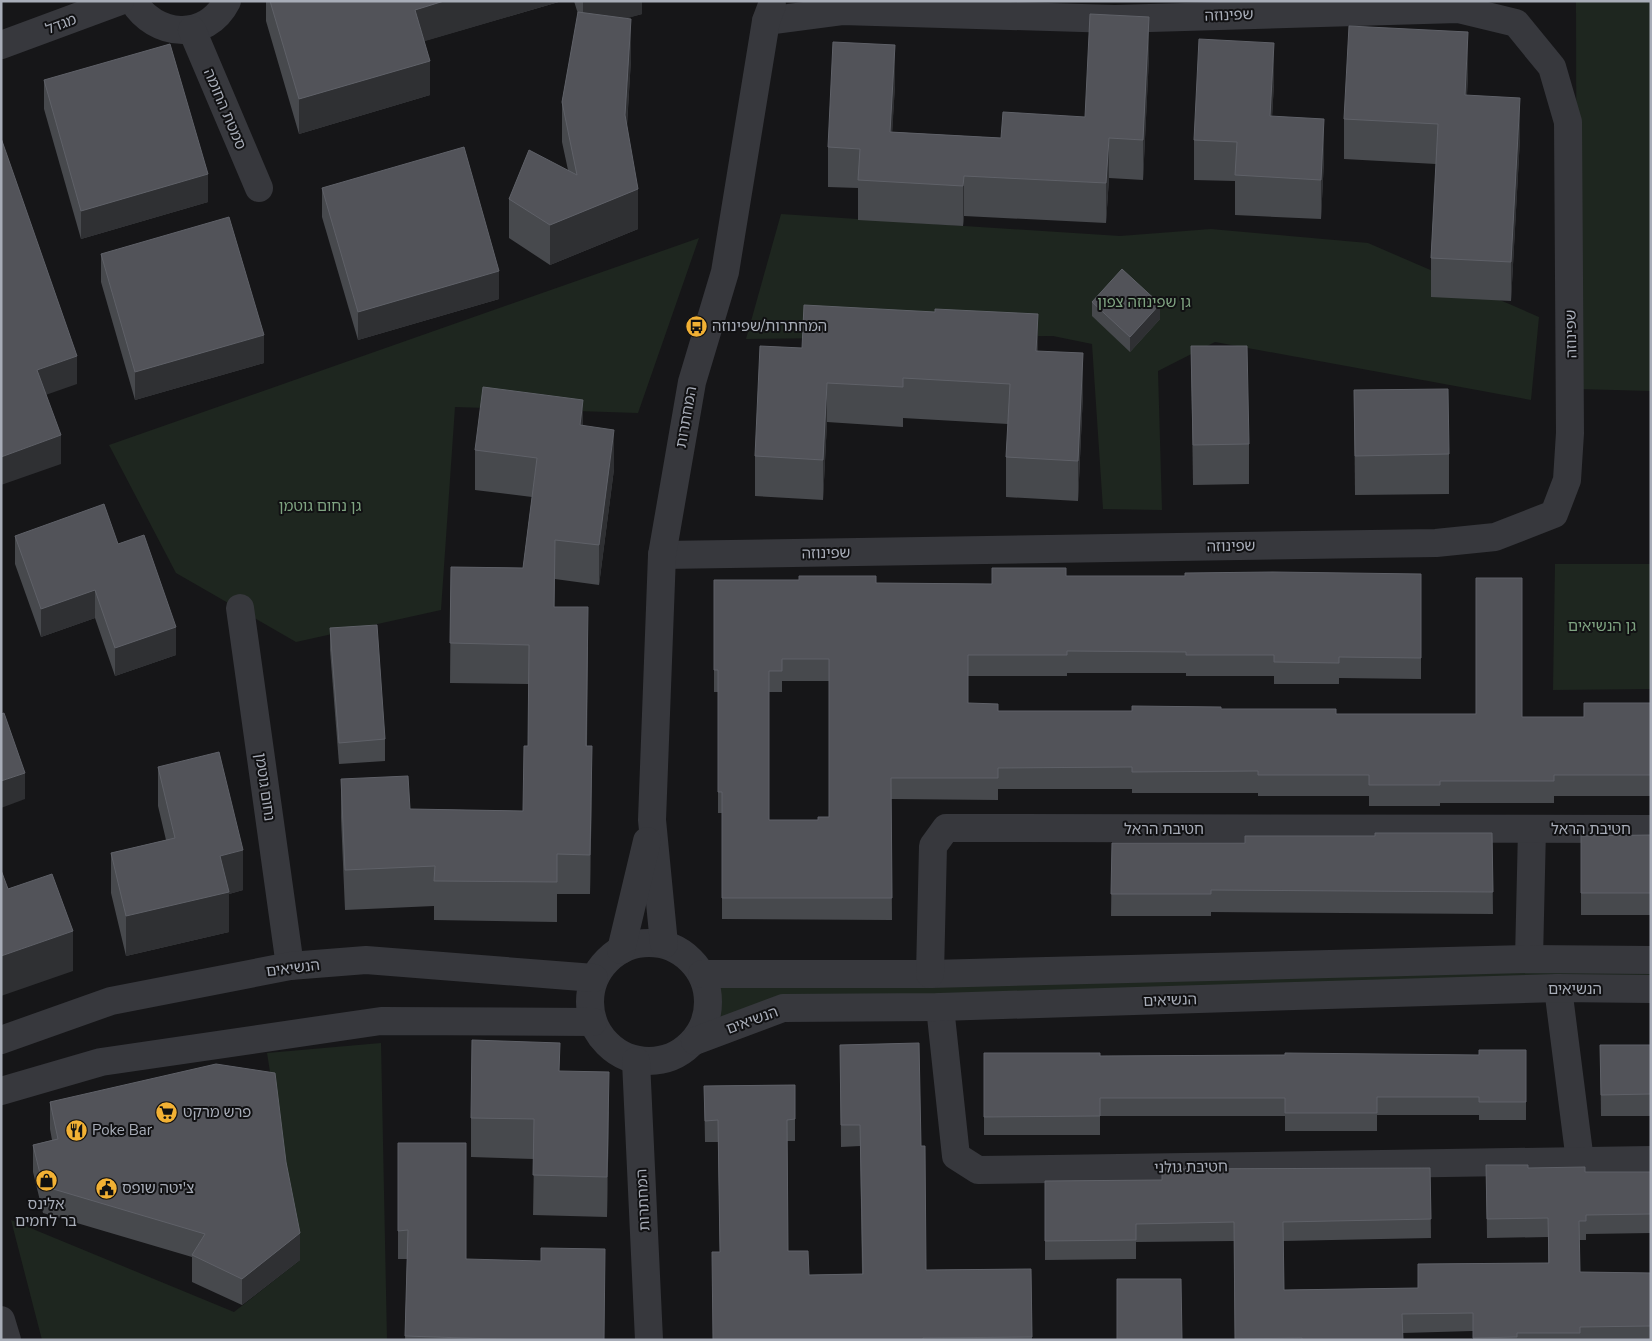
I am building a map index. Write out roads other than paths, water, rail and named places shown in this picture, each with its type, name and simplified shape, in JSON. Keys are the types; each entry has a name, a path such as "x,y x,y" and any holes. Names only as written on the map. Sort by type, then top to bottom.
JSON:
{"street":[{"name":"מגדל","path":"1,45 120,1"},
{"path":"132,1 140,13 155,24 173,30 192,30 209,22 222,10 227,1"},
{"name":"שפינוזה","path":"662,555 1436,543 1494,537 1554,514 1567,480 1571,384 1568,122 1552,67 1516,23 1458,9 1115,19 767,8"},
{"name":"המחתרות","path":"664,944 652,820 662,555 692,382 725,272 767,8"},
{"name":"סמטת החומה","path":"192,30 259,188"},
{"name":"נחום גוטמן","path":"240,608 290,966"},
{"name":"המחתרות","path":"621,950 652,820"},
{"name":"חטיבת הראל","path":"930,974 933,846 946,828 1651,829"},
{"name":"חטיבת הראל","path":"1529,960 1532,829"},
{"path":"639,943 664,944 686,955 702,974 708,997 706,1020 695,1041 678,1055 658,1062 636,1061 617,1053 602,1039 592,1022 589,1000 594,978 605,962 621,950 639,943"},
{"name":"הנשיאים","path":"1,1040 111,1001 290,966 366,960 594,978"},
{"name":"הנשיאים","path":"702,974 930,974 1529,960 1651,960"},
{"path":"1558,988 1580,1161"},
{"name":"הנשיאים","path":"695,1041 783,1008 940,1007 1558,988 1651,989"},
{"name":"חטיבת גולני","path":"940,1007 956,1156 978,1170 1651,1160"},
{"path":"1,1091 101,1062 381,1021 592,1022"},
{"name":"המחתרות","path":"636,1061 649,1340"},
{"path":"1,1320 6,1340"}],"place":[{"name":"המחתרות/שפינוזה","path":"696,326"},
{"name":"פרש מרקט","path":"167,1112"},
{"name":"Poke Bar","path":"76,1130"},
{"name":"אלינס בר לחמים","path":"46,1181"},
{"name":"צ'יטה שופס","path":"106,1188"}],"park label":[{"name":"גן שפינוזה צפון","path":"1144,302"},
{"name":"גן נחום גוטמן","path":"320,506"},
{"name":"גן הנשיאים","path":"1602,626"}]}
